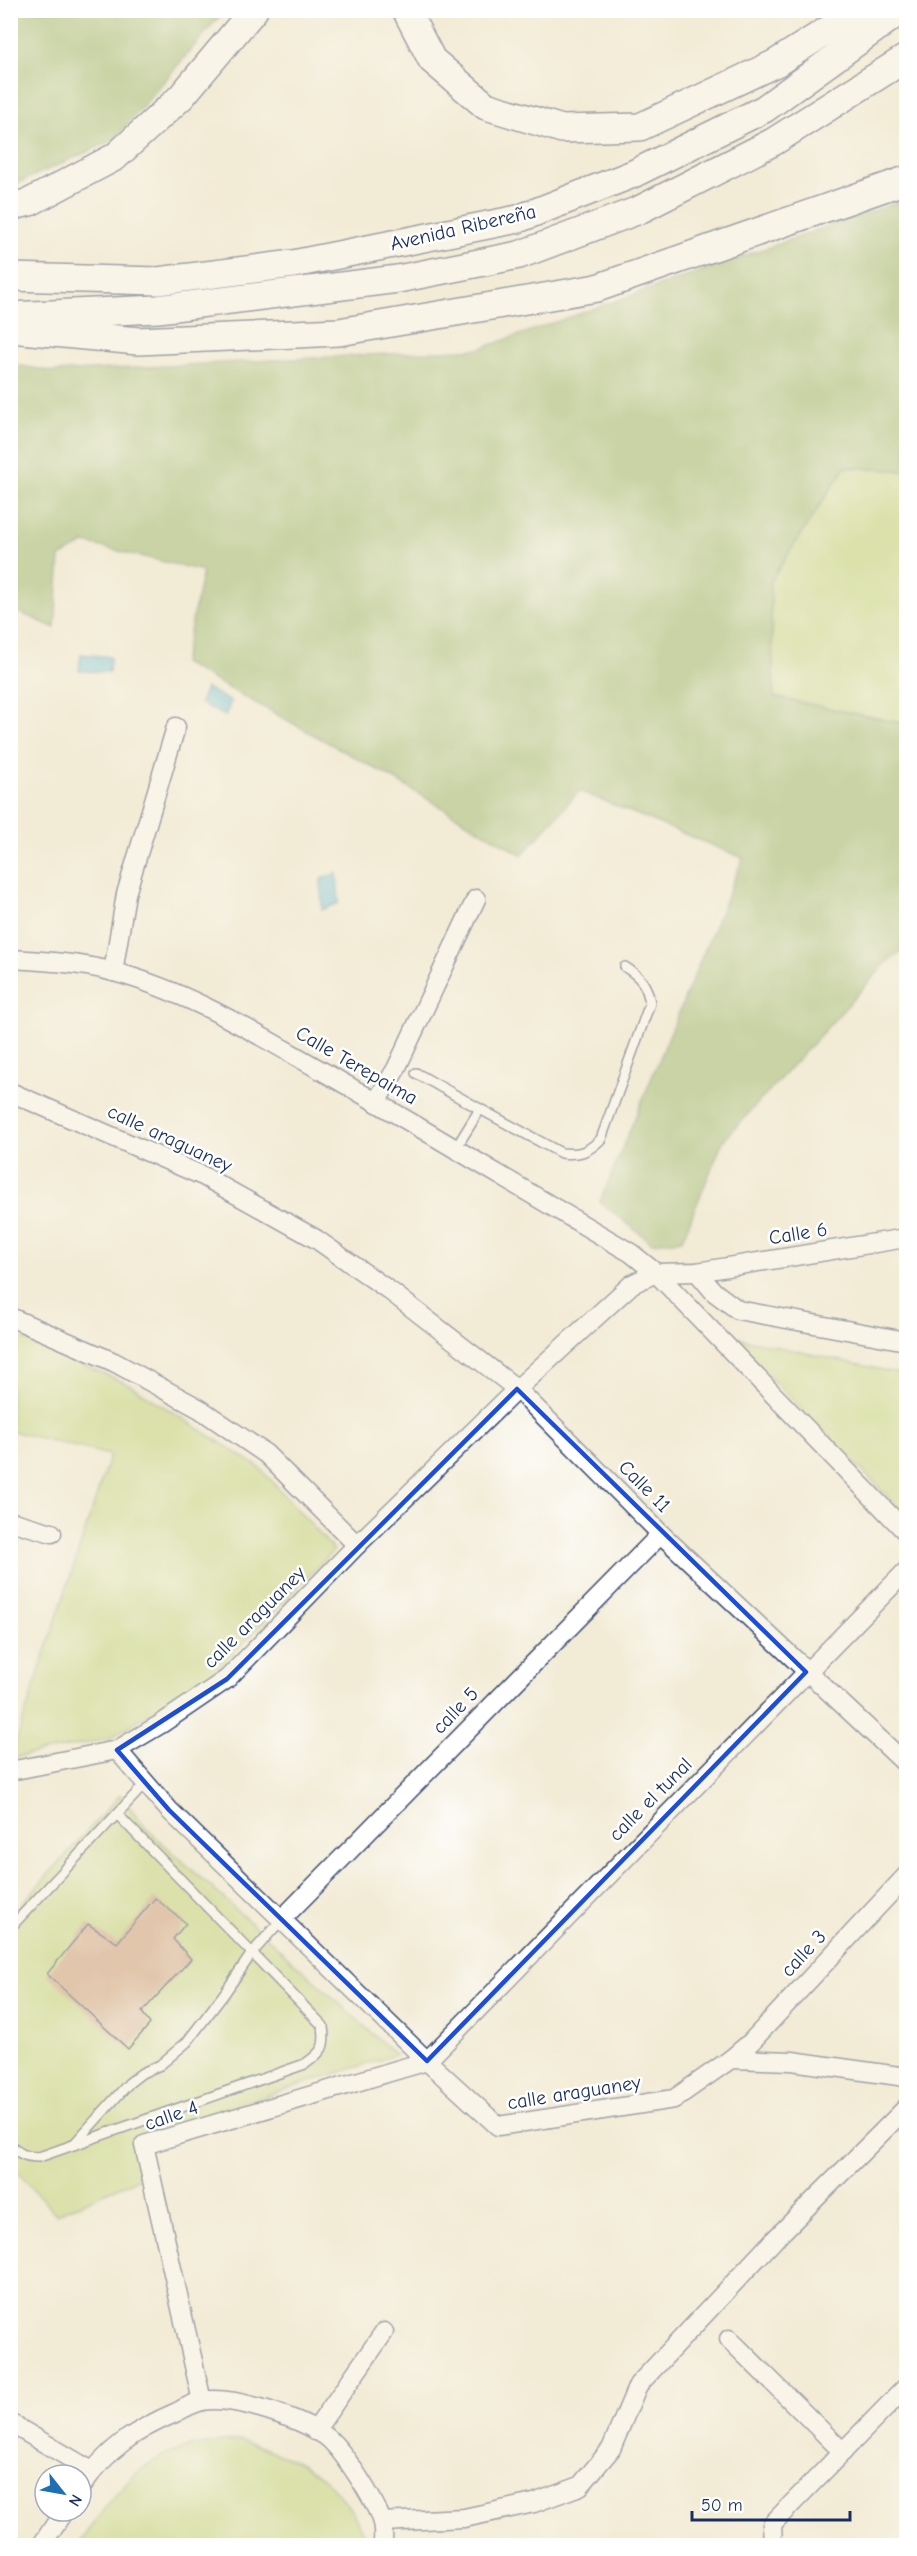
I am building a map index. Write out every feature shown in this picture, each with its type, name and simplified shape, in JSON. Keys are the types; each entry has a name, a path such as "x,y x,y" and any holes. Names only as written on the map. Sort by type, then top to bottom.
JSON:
{"main road":[{"path":"10,207 30,202 115,157 181,97 254,10"},
{"path":"406,10 432,60 486,106 562,129 640,127 776,63 860,10"},
{"name":"Avenida Ribereña","path":"10,277 158,280 293,264 518,219 633,174 764,109 901,10"},
{"name":"Avenida Ribereña","path":"10,316 158,309 398,279 519,255 639,210 773,142 906,58"},
{"path":"10,328 138,340 339,332 597,288 906,180"}],"street":[{"path":"113,972 126,894 176,727"},
{"path":"376,1102 396,1069 476,899"},
{"name":"Calle Terepaima","path":"10,959 53,962 113,972 167,990 233,1020 456,1148 631,1253 656,1273 906,1532"},
{"name":"calle araguaney","path":"10,1092 203,1176 316,1239 390,1291 517,1389 357,1545 227,1679 161,1724 117,1750 169,1810 427,2061 498,2126 674,2099 732,2060"},
{"name":"Calle 6","path":"697,1272 906,1238"},
{"path":"517,1389 632,1284 656,1273 697,1272 714,1292 738,1310 906,1341"},
{"path":"10,1317 114,1362 200,1409 266,1454 357,1545"},
{"name":"Calle 11","path":"517,1389 661,1534 906,1764"},
{"path":"10,1521 52,1533"},
{"name":"calle 5","path":"282,1919 661,1534"},
{"name":"calle el tunal","path":"427,2061 906,1571"},
{"path":"13,1773 117,1750"},
{"name":"calle 3","path":"732,2060 906,1876"},
{"path":"732,2060 792,2061 906,2077"},
{"name":"calle 4","path":"202,2401 144,2145 427,2061"},
{"path":"382,2522 464,2518 534,2503 580,2487 611,2449 638,2385 774,2240 906,2108"},
{"path":"315,2431 384,2332"},
{"path":"729,2339 843,2452"},
{"path":"773,2546 772,2524 906,2386"},
{"path":"93,2470 126,2437 202,2401 248,2404 290,2418 326,2436 361,2480 382,2522 383,2546"},
{"path":"10,2423 78,2463"},
{"path":"41,2546 56,2523"}],"lane":[{"path":"416,1073 561,1153 576,1155 590,1150 601,1139 650,1003 648,990 640,976 625,967"},
{"path":"456,1148 480,1109"},
{"path":"10,1928 146,1783"},
{"path":"10,2144 18,2153 27,2157 39,2157 305,2064 317,2055 325,2041 323,2026 117,1814"},
{"path":"73,2145 129,2083 142,2073 160,2065 187,2042 252,1953 282,1919"}],"highlighted area":[{"path":"517,1389 806,1672 427,2061 169,1810 117,1750 227,1679"}],"green space":[{"path":"11,11 224,11 114,140 11,186"},
{"path":"906,199 906,471 845,467 770,582 774,697 906,724 906,950 890,959 723,1141 682,1240 652,1243 600,1202 743,858 579,791 522,855 387,775 183,663 203,571 85,543 60,557 55,628 11,609 11,364 54,372 479,349"},
{"path":"845,467 906,471 906,724 774,697 770,582"},
{"path":"11,1334 130,1385 259,1467 334,1550 217,1670 109,1739 11,1758 110,1455 11,1431"},
{"path":"729,1336 906,1375 906,1515"},
{"path":"120,1795 147,1829 396,2055 132,2137 140,2178 56,2214 11,2165 10,1917"},
{"path":"243,2441 286,2457 320,2476 347,2504 369,2545 78,2545 127,2482 163,2456 185,2448 211,2443"}],"water":[{"path":"81,654 110,657 109,672 79,671"},
{"path":"206,688 231,702 225,716 200,703"},
{"path":"337,873 339,903 322,910 321,879"}],"building":[{"path":"155,1898 186,1923 173,1939 191,1959 142,2012 150,2024 128,2049 47,1974 88,1924 117,1943"}]}
